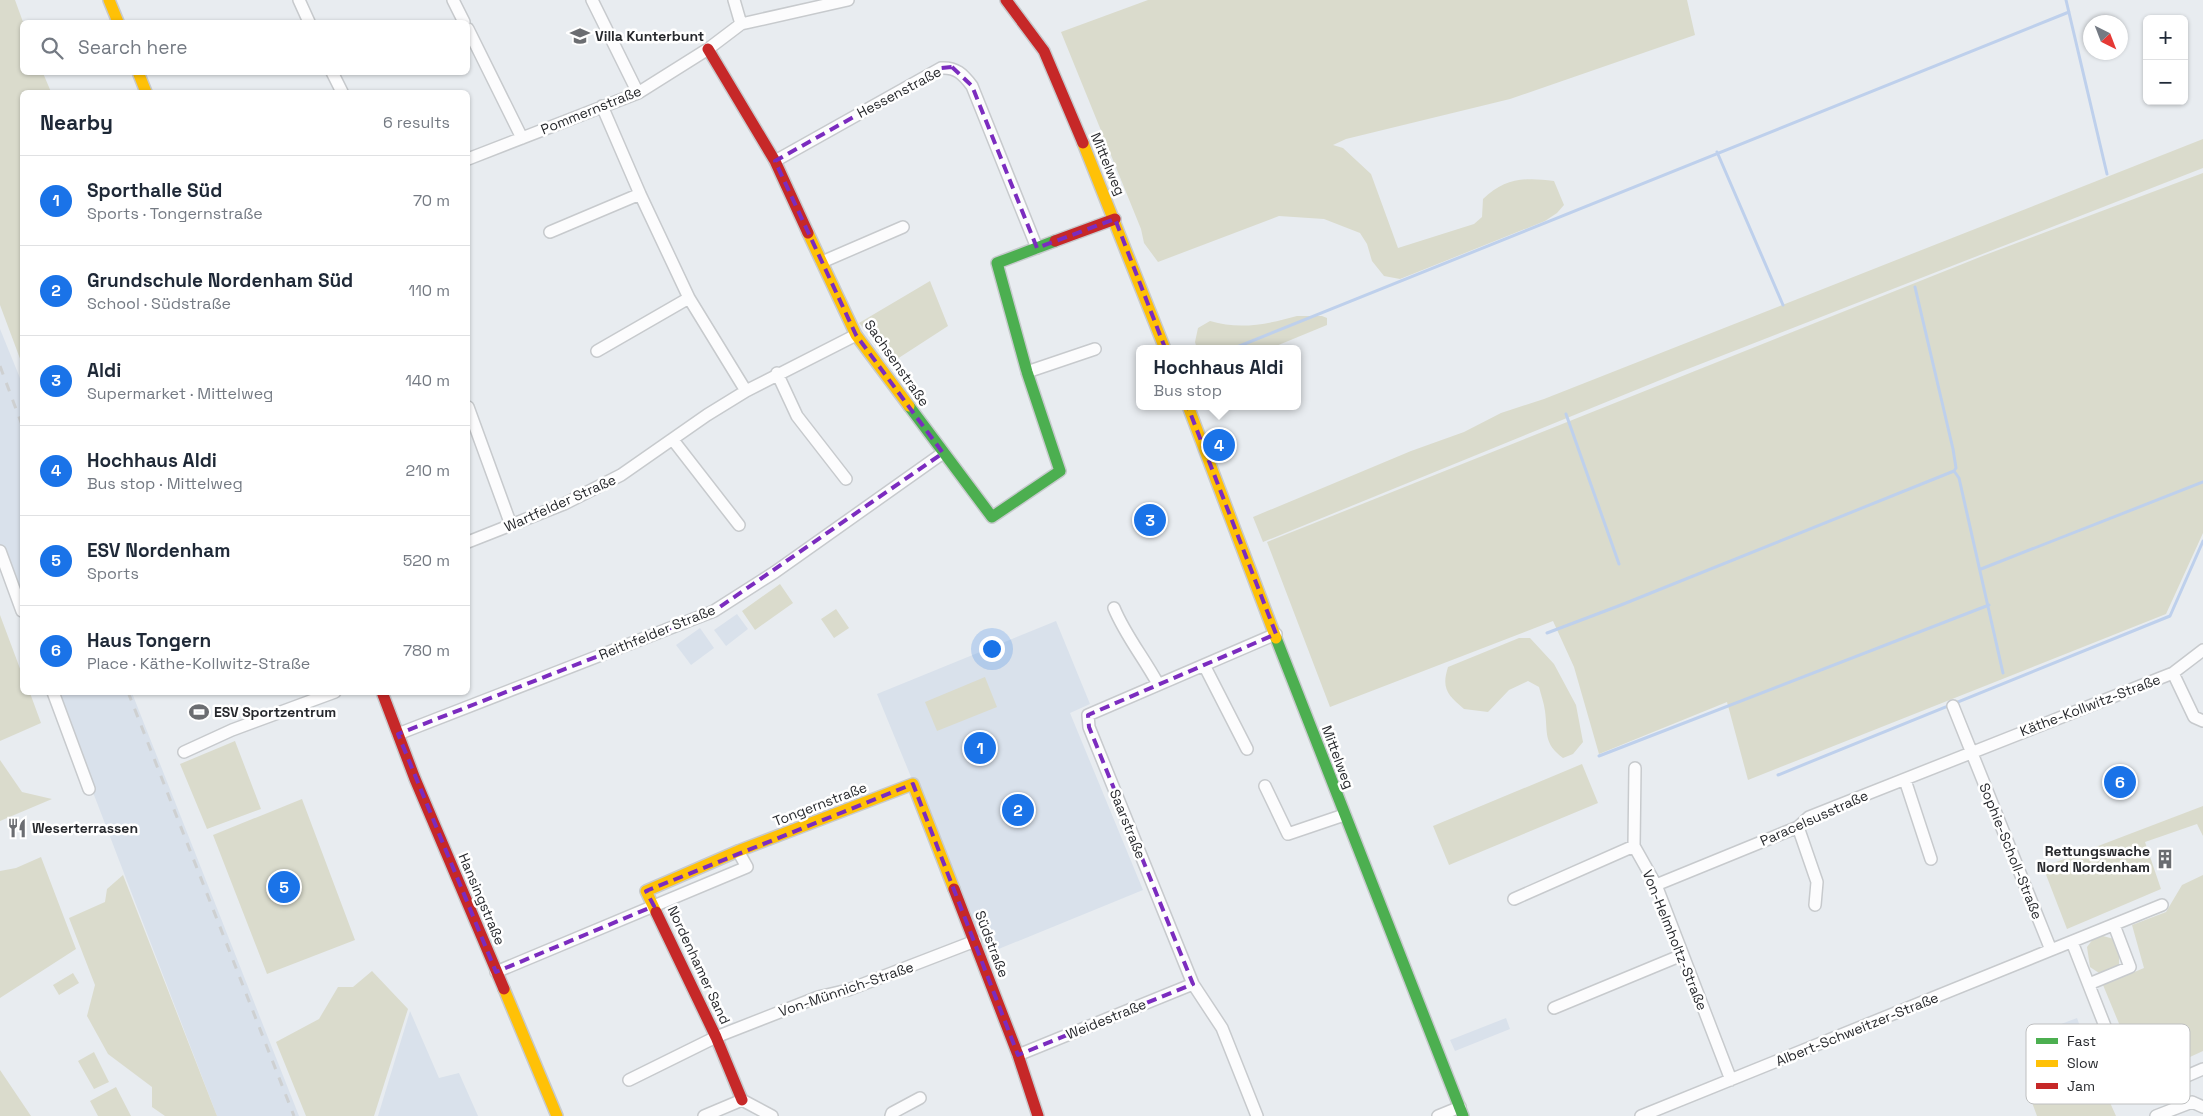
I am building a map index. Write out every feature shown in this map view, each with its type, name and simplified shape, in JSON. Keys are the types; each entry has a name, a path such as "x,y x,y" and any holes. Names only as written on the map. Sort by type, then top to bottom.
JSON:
{"street":[{"path":"299,0 308,20"},
{"path":"453,0 463,20"},
{"path":"592,0 638,93"},
{"path":"734,0 741,24"},
{"name":"Pommernstraße","path":"470,158 638,93 708,49 741,24 848,0"},
{"name":"Mittelweg","path":"1006,0 1044,50 1115,219 1164,345"},
{"path":"111,1 117,20"},
{"path":"470,33 522,138"},
{"name":"Sachsenstraße","path":"708,49 775,161 856,335 992,517 1060,471 1028,372 997,263 1115,219"},
{"name":"Hessenstraße","path":"775,161 941,68 952,67 964,75 972,86 1037,248"},
{"path":"139,75 145,90"},
{"path":"334,75 341,90"},
{"path":"602,106 688,298 746,390"},
{"path":"550,232 640,194"},
{"path":"822,262 903,227"},
{"path":"597,351 688,298"},
{"name":"Wartfelder Straße","path":"470,541 564,504 621,476 707,415 746,390 856,335"},
{"path":"1028,372 1095,349"},
{"path":"777,373 797,416 846,479"},
{"name":"Mittelweg","path":"1190,410 1344,816 1462,1112"},
{"path":"470,412 511,525"},
{"path":"673,440 739,525"},
{"name":"Reithfelder Straße","path":"398,734 714,611 775,572 943,453"},
{"path":"0,552 20,606"},
{"path":"1114,608 1122,628 1142,655 1158,684"},
{"name":"Saarstraße","path":"1257,1116 1222,1028 1193,984 1088,728 1088,715 1276,634"},
{"name":"Käthe-Kollwitz-Straße","path":"1971,751 2173,673 2203,650"},
{"path":"1204,665 1247,749"},
{"path":"2173,673 2194,717 2203,721"},
{"path":"54,695 89,789"},
{"path":"184,752 232,730 326,695"},
{"name":"Hansingstraße","path":"383,695 557,1116"},
{"name":"Sophie-Scholl-Straße","path":"1953,706 2051,950"},
{"name":"Paracelsusstraße","path":"1656,885 1798,827 1809,817 1904,780 1971,751"},
{"path":"1514,899 1634,846 1635,768"},
{"path":"1904,780 1931,859"},
{"name":"Tongernstraße","path":"654,906 646,891 738,851 914,784"},
{"name":"Südstraße","path":"914,784 976,941 1018,1054 1038,1116"},
{"path":"1265,786 1288,834 1344,816"},
{"path":"1798,827 1818,882 1815,905"},
{"name":"Von-Helmholtz-Straße","path":"1634,846 1656,885 1731,1080"},
{"path":"496,972 747,867 738,851"},
{"name":"Albert-Schweitzer-Straße","path":"1641,1116 1657,1113 1731,1080 2162,905"},
{"name":"Nordenhamer Sand","path":"654,906 716,1037 742,1100"},
{"path":"2089,984 2130,967 2114,925"},
{"name":"Von-Münnich-Straße","path":"716,1037 818,997 848,990 976,941"},
{"path":"2072,942 2104,1024"},
{"path":"1554,1008 1682,955"},
{"name":"Weidestraße","path":"1018,1054 1193,984"},
{"name":"Nordenhamer Sand","path":"629,1080 716,1037"},
{"path":"2190,1075 2203,1069"},
{"path":"891,1116 892,1113 920,1098"},
{"path":"704,1116 742,1100 772,1116"},
{"path":"2190,1103 2203,1107"},
{"path":"2156,1116 2187,1104"},
{"path":"1438,1116 1462,1112"}],"highlighted area":[{"path":"952,67 972,86 1037,248 1115,219 1276,634 1088,715 1089,727 1193,984 1018,1055 913,784 646,891 654,906 496,972 398,734 714,611 943,453 856,335 775,161 941,68"}],"shaded area":[{"path":"0,0 15,0 22,20 20,20 20,75 44,75 50,90 20,90 20,359 0,305"},
{"path":"1148,0 1687,0 1695,35 1510,99 1346,139 1333,145 1343,148 1371,174 1398,248 1474,224 1482,217 1483,199 1507,183 1525,179 1554,181 1564,205 1557,213 1545,221 1400,279 1384,276 1372,261 1367,244 1360,233 1324,219 1279,216 1158,262 1144,243 1141,229 1061,32"},
{"path":"2203,139 2203,168 1680,372 1263,542 1253,517 1411,451 1464,432 1501,413 1544,399"},
{"path":"2203,173 2203,533 2166,614 1748,780 1727,702 1599,754 1574,667 1553,621 1330,707 1267,542 1985,255"},
{"path":"930,281 948,326 894,361 859,323"},
{"path":"1297,316 1322,316 1327,318 1327,325 1279,345 1196,345 1195,342 1198,328 1210,321 1232,325 1254,325"},
{"path":"0,329 20,378 20,601 0,547"},
{"path":"780,584 793,603 755,630 742,611"},
{"path":"836,609 849,628 834,638 821,619"},
{"path":"737,614 748,629 726,646 714,630"},
{"path":"0,615 20,669 20,695 31,695 41,723 0,741"},
{"path":"1056,621 1090,704 1070,713 1143,890 984,955 877,694"},
{"path":"700,628 714,648 691,665 676,645"},
{"path":"1519,638 1530,638 1554,664 1576,705 1583,742 1573,754 1563,758 1552,747 1549,742 1545,708 1539,687 1528,681 1509,690 1488,712 1464,709 1447,691 1445,681 1448,667"},
{"path":"985,677 997,707 937,731 925,702"},
{"path":"56,695 133,695 299,1116 217,1116"},
{"path":"235,741 261,809 207,829 180,764"},
{"path":"0,760 22,792 52,799 0,821"},
{"path":"1582,764 1598,803 1449,865 1433,826"},
{"path":"302,799 355,940 267,974 213,835"},
{"path":"2203,806 2203,836 2197,824 2145,842 2161,889 2067,929 2043,867"},
{"path":"41,857 76,949 0,998 0,871 16,868"},
{"path":"123,875 217,1116 165,1116 152,1107 152,1087 108,1054 87,1016 95,985 69,918 105,902 107,889"},
{"path":"2203,875 2203,1051 2190,1057 2190,1024 2119,1024 2103,985 2144,968 2132,925 2166,912 2182,885"},
{"path":"2103,936 2114,939 2119,950 2119,964 2112,972 2099,973 2090,967 2087,947 2093,939"},
{"path":"372,971 408,1009 374,1116 306,1116 276,1042 319,1019 338,987 353,987"},
{"path":"73,973 79,983 59,995 53,985"},
{"path":"410,1011 439,1078 459,1073 478,1116 378,1116"},
{"path":"1506,1018 1510,1029 1455,1051 1450,1040"},
{"path":"2077,1018 2079,1024 2061,1024"},
{"path":"94,1052 109,1082 94,1089 78,1061"},
{"path":"0,1070 31,1116 0,1116"},
{"path":"116,1087 131,1116 98,1116 90,1101"},
{"path":"2033,1104 2111,1104 2116,1116 2037,1116"}],"waterway":[{"path":"2066,0 2107,174"},
{"path":"1242,345 2069,12"},
{"path":"1717,152 1783,305"},
{"path":"1915,287 1953,449 1956,468 1954,471 1959,478 2003,673"},
{"path":"1566,414 1619,564"},
{"path":"1547,633 1954,471"},
{"path":"1981,569 2203,482"},
{"path":"1778,775 2170,616 2203,541"},
{"path":"1599,756 1989,605"}],"railway":[{"path":"0,366 20,420"},
{"path":"129,695 294,1116"}],"traffic: fast":[{"path":"909,406 992,517 1060,471 1027,372 997,263 1055,241"},
{"path":"1276,638 1463,1116"}],"traffic: slow":[{"path":"109,0 117,20"},
{"path":"139,75 145,90"},
{"path":"1083,143 1163,345"},
{"path":"808,233 856,335 909,406"},
{"path":"1190,410 1276,638"},
{"path":"656,912 646,891 738,851 913,784 954,889"},
{"path":"504,989 557,1116"}],"traffic: jam":[{"path":"1006,0 1044,51 1083,143"},
{"path":"708,49 775,161 808,233"},
{"path":"1055,241 1115,219"},
{"path":"383,695 415,779 504,989"},
{"path":"954,889 1018,1055 1038,1116"},
{"path":"656,912 716,1037 742,1100"}],"place":[{"name":"Villa Kunterbunt","path":"580,36"},
{"name":"Hochhaus Aldi","path":"1219,445"},
{"name":"Aldi","path":"1150,520"},
{"name":"ESV Sportzentrum","path":"199,712"},
{"name":"Sporthalle Süd","path":"980,748"},
{"name":"Haus Tongern","path":"2120,782"},
{"name":"Grundschule Nordenham Süd","path":"1018,810"},
{"name":"Weserterrassen","path":"17,828"},
{"name":"Rettungswache Nord Nordenham","path":"2165,859"},
{"name":"ESV Nordenham","path":"284,887"}]}
